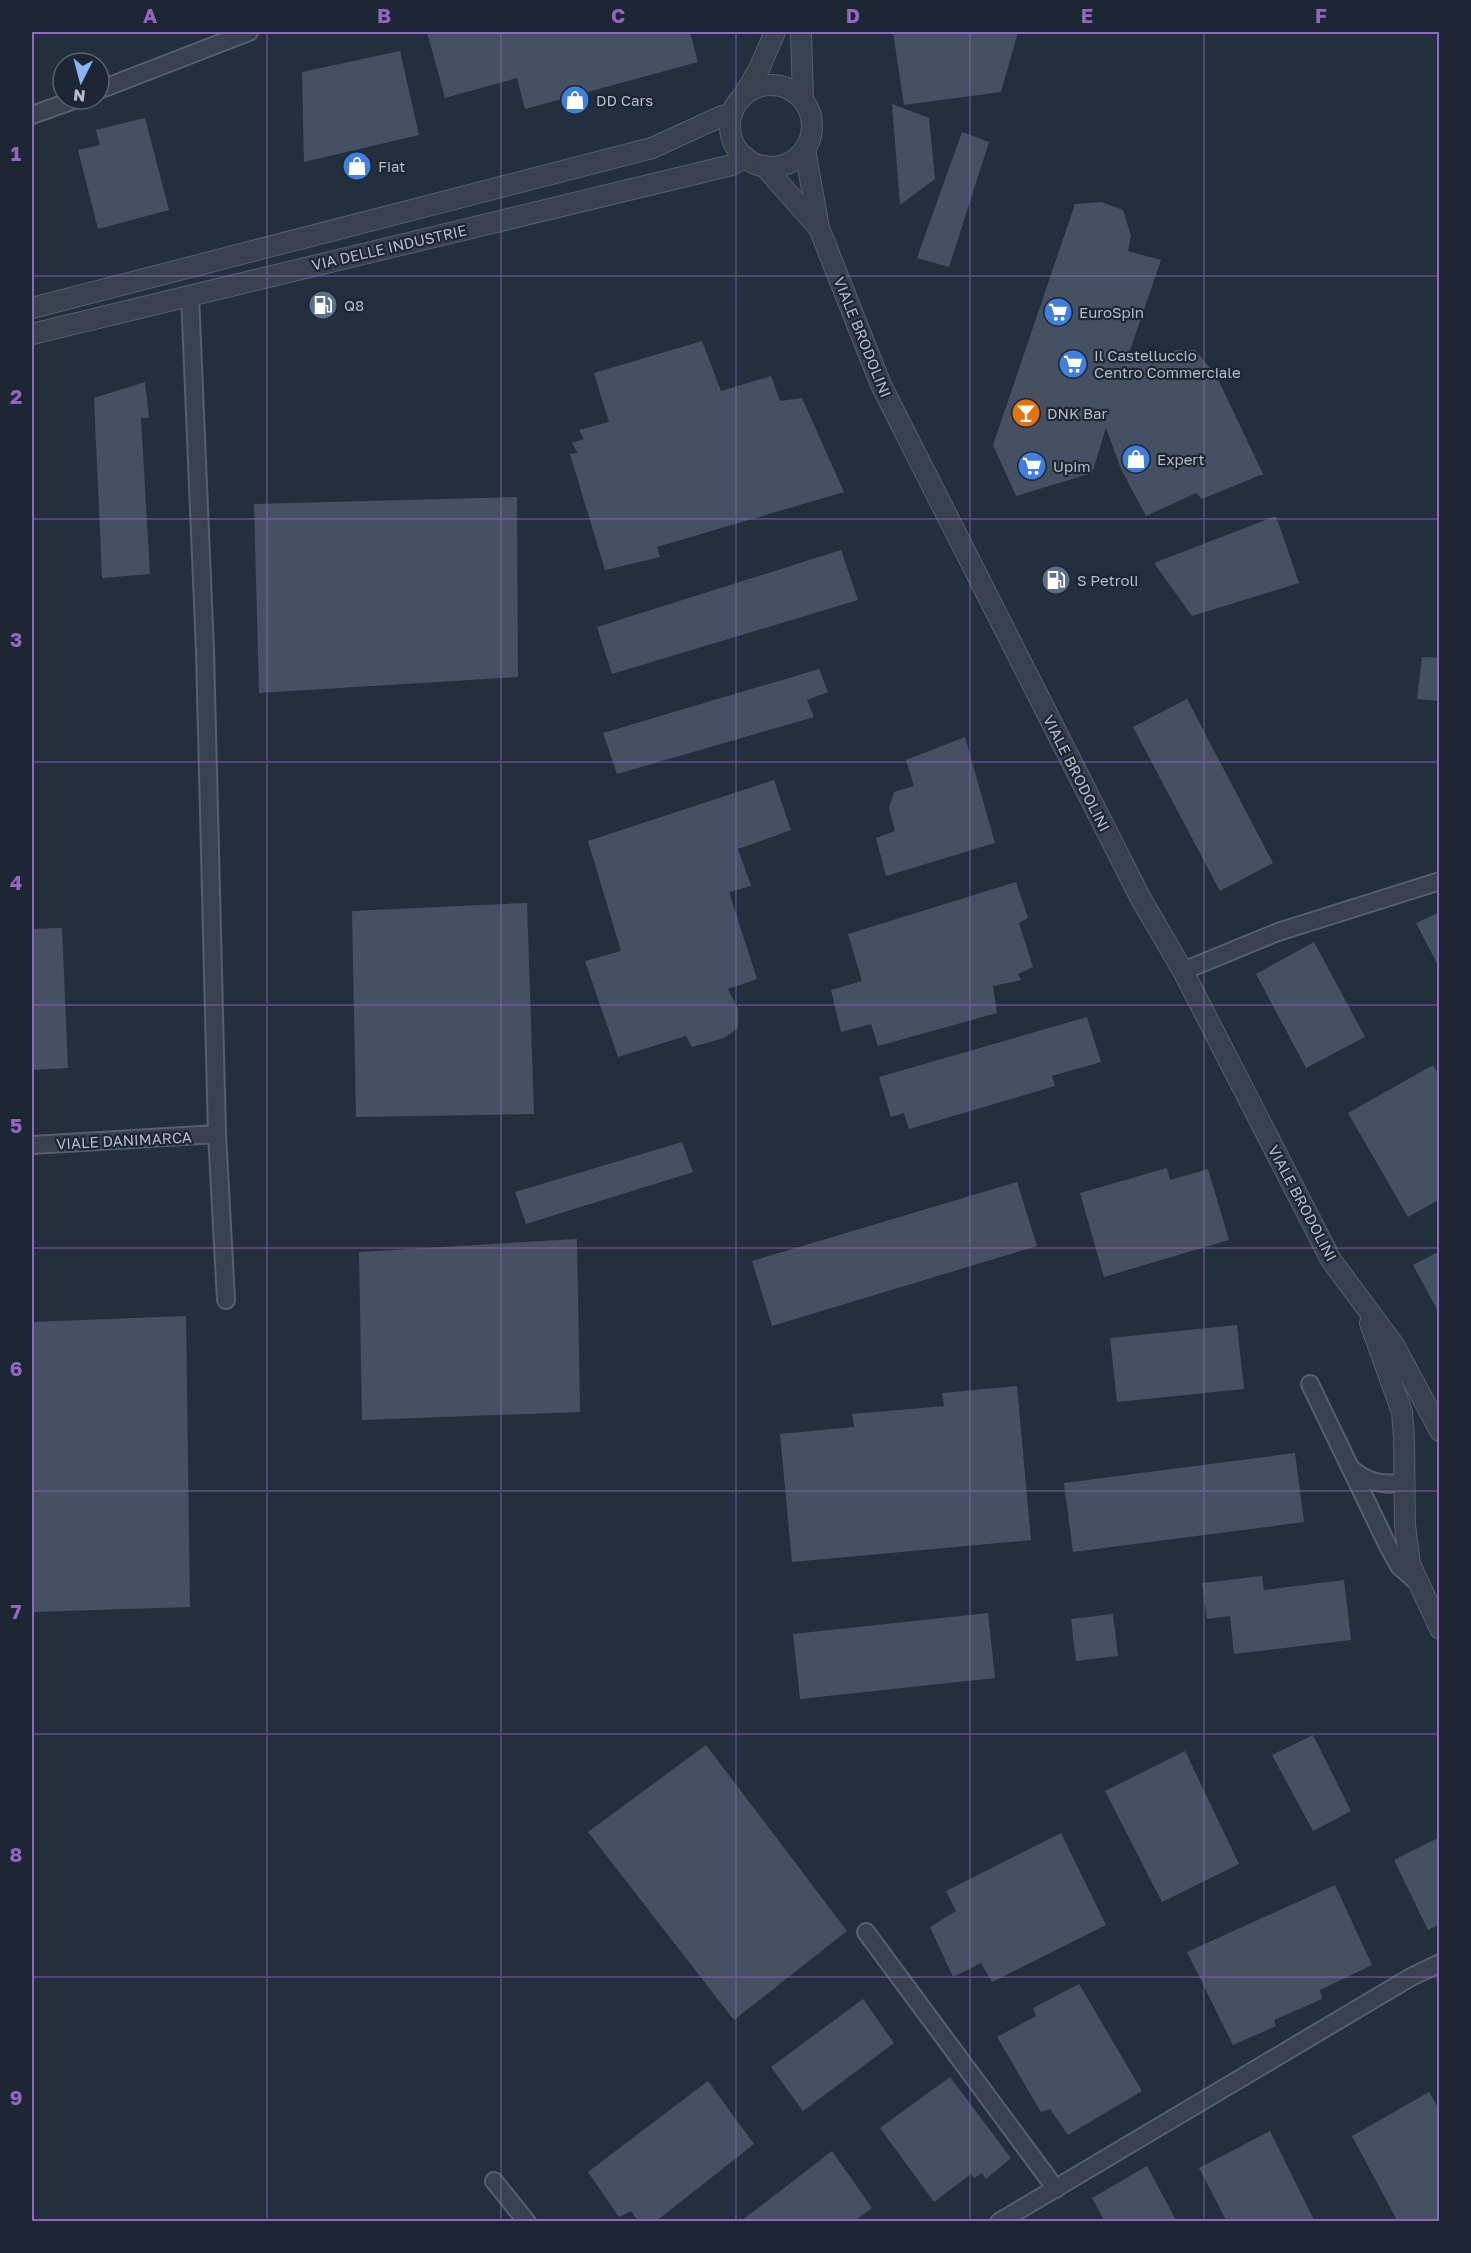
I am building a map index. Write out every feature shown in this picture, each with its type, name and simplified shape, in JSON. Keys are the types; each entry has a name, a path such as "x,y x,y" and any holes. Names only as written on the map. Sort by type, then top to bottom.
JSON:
{"street":[{"path":"111,85 249,32"},
{"path":"775,32 759,69 732,114 730,126 732,138 745,157 764,166 775,167 797,159 805,150 812,130 812,119 803,100 801,32"},
{"path":"742,97 753,89 773,86 792,91 803,100"},
{"path":"32,116 51,109"},
{"name":"VIA DELLE INDUSTRIE","path":"32,308 652,148 722,116 732,114"},
{"name":"VIALE BRODOLINI","path":"805,150 819,228 881,385 1141,898 1183,971 1331,1260 1394,1345 1440,1431"},
{"name":"VIA DELLE INDUSTRIE","path":"32,334 732,165 745,157"},
{"name":"VIALE BRODOLINI","path":"764,166 819,228"},
{"path":"190,295 205,651 218,1134 225,1300"},
{"path":"1183,971 1278,932 1440,881"},
{"name":"VIALE DANIMARCA","path":"32,1145 218,1134"},
{"name":"VIALE BRODOLINI","path":"1363,1303 1402,1412 1407,1544 1410,1564 1440,1629"},
{"path":"1310,1384 1399,1566 1418,1583"},
{"path":"1353,1470 1360,1477 1381,1484 1404,1482"},
{"path":"866,1932 1056,2189"},
{"path":"999,2222 1401,1983 1440,1963"},
{"path":"494,2181 527,2222"}],"building":[{"path":"427,32 690,32 698,62 525,109 517,78 445,98"},
{"path":"893,32 1018,32 1001,92 904,105"},
{"path":"400,51 419,135 304,162 302,72"},
{"path":"892,104 929,118 935,179 900,205"},
{"path":"145,118 169,210 98,229 78,150 100,145 96,130"},
{"path":"962,132 989,142 949,267 917,258"},
{"name":"Il Castelluccio Centro Commerciale","path":"1101,202 1123,210 1131,236 1128,251 1161,260 1127,359 1178,350 1195,350 1216,375 1263,474 1202,499 1196,493 1146,516 1121,469 1106,428 1092,473 1016,496 993,445 1075,204"},
{"path":"702,341 721,391 771,376 780,401 802,398 844,492 657,547 660,557 605,570 570,454 578,453 572,443 584,439 579,430 609,422 594,373"},
{"path":"145,382 149,418 141,418 150,574 102,578 94,398"},
{"path":"517,497 518,677 259,693 254,504"},
{"path":"1276,516 1299,583 1192,616 1154,563"},
{"path":"841,550 858,600 612,674 597,627"},
{"path":"1422,657 1440,658 1440,701 1417,699"},
{"path":"819,669 828,692 807,700 814,717 617,774 603,733"},
{"path":"1187,699 1273,863 1220,891 1133,727"},
{"path":"965,737 995,843 886,876 876,838 895,831 889,808 894,792 914,786 906,760"},
{"path":"774,780 791,830 738,849 751,886 729,892 757,979 728,989 738,1009 738,1028 724,1038 692,1047 686,1036 618,1057 585,961 621,951 588,841"},
{"path":"1016,882 1028,918 1019,923 1033,967 1018,974 1021,980 993,986 997,1013 878,1046 871,1024 841,1032 831,990 862,981 848,934"},
{"path":"527,903 534,1114 356,1117 352,911"},
{"path":"1440,912 1440,969 1416,923"},
{"path":"62,928 68,1068 32,1070 32,929"},
{"path":"1314,942 1365,1037 1306,1068 1256,974"},
{"path":"1087,1017 1101,1062 1052,1076 1055,1086 909,1129 904,1113 891,1117 879,1077"},
{"path":"1433,1065 1440,1077 1440,1199 1408,1217 1348,1113"},
{"path":"682,1142 693,1172 526,1224 515,1192"},
{"path":"1167,1168 1170,1180 1208,1169 1229,1240 1104,1277 1080,1193"},
{"path":"1017,1182 1037,1246 772,1326 752,1261"},
{"path":"577,1239 580,1412 362,1420 359,1252"},
{"path":"1440,1251 1440,1315 1413,1265"},
{"path":"186,1316 190,1607 32,1612 32,1322"},
{"path":"1237,1325 1244,1389 1117,1402 1110,1338"},
{"path":"1017,1386 1031,1540 792,1562 780,1434 854,1427 852,1414 944,1406 942,1393"},
{"path":"1295,1453 1304,1522 1073,1552 1064,1483"},
{"path":"1262,1576 1264,1590 1344,1580 1351,1640 1234,1654 1230,1616 1207,1619 1202,1583"},
{"path":"988,1613 995,1678 800,1699 793,1634"},
{"path":"1113,1614 1118,1656 1076,1661 1071,1619"},
{"path":"1313,1735 1351,1811 1313,1831 1272,1755"},
{"path":"706,1745 847,1931 734,2020 588,1832"},
{"path":"1185,1751 1239,1864 1162,1902 1105,1791"},
{"path":"1061,1833 1106,1925 992,1982 981,1963 953,1977 930,1927 956,1911 946,1891"},
{"path":"1440,1837 1440,1924 1428,1930 1394,1860"},
{"path":"1335,1885 1372,1965 1320,1990 1322,1999 1274,2020 1276,2026 1233,2045 1187,1952"},
{"path":"1079,1984 1142,2091 1068,2135 1050,2109 1041,2112 997,2037 1036,2016 1033,2008"},
{"path":"863,1999 894,2043 803,2111 771,2067"},
{"path":"950,2077 1011,2158 986,2179 982,2173 974,2178 971,2174 934,2202 880,2128"},
{"path":"708,2081 754,2144 655,2222 639,2222 631,2211 619,2217 588,2172"},
{"path":"1429,2092 1440,2111 1440,2222 1398,2222 1352,2136"},
{"path":"1270,2131 1315,2222 1227,2222 1199,2168"},
{"path":"832,2151 872,2208 853,2222 740,2222"},
{"path":"1147,2166 1177,2222 1105,2222 1092,2198"}],"place":[{"name":"DD Cars","path":"575,100"},
{"name":"Fiat","path":"357,166"},
{"name":"Q8","path":"323,305"},
{"name":"EuroSpin","path":"1058,312"},
{"name":"Il Castelluccio Centro Commerciale","path":"1073,364"},
{"name":"DNK Bar","path":"1026,413"},
{"name":"Expert","path":"1136,459"},
{"name":"Upim","path":"1032,466"},
{"name":"S Petroli","path":"1056,580"}]}
